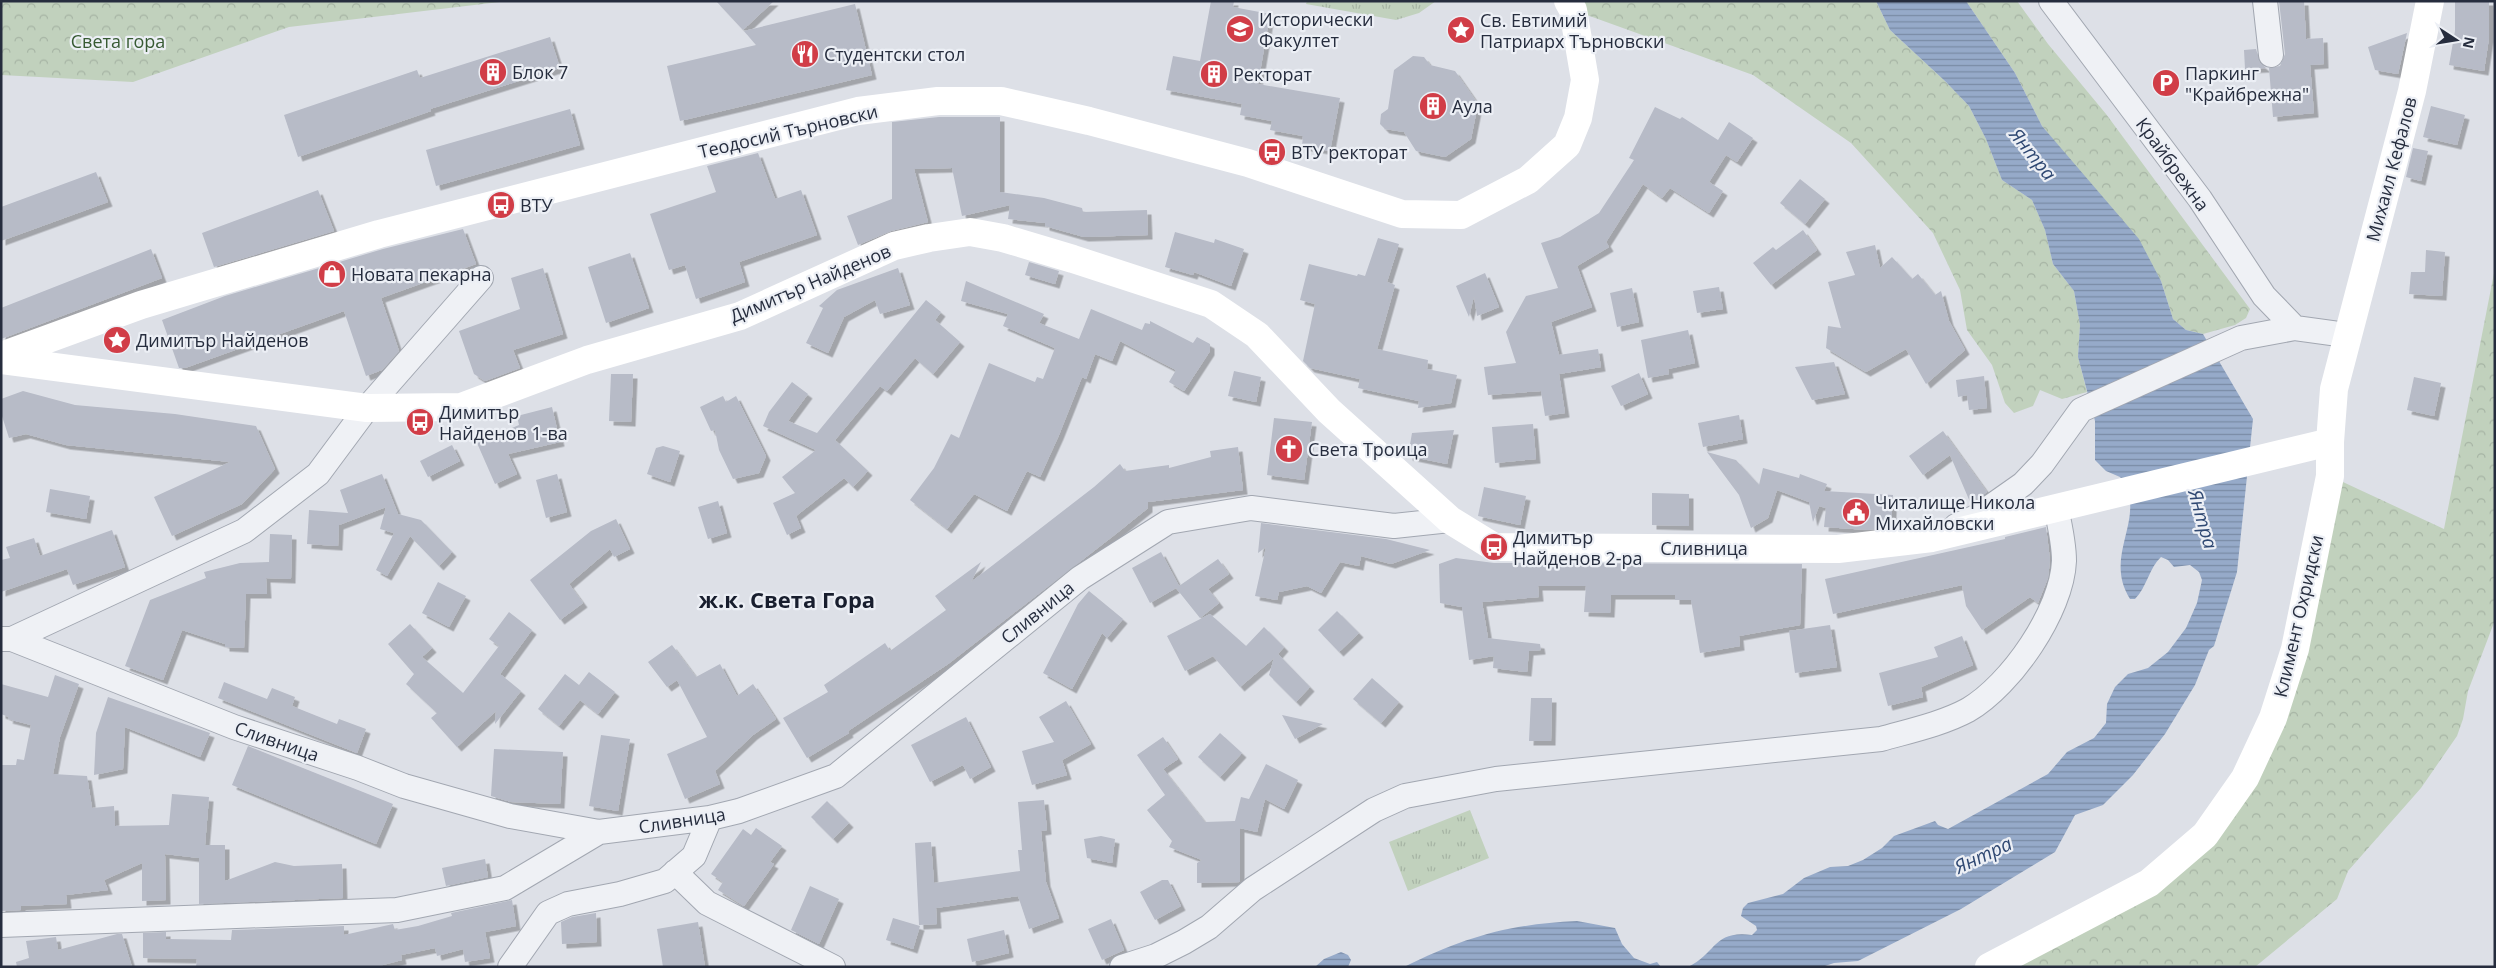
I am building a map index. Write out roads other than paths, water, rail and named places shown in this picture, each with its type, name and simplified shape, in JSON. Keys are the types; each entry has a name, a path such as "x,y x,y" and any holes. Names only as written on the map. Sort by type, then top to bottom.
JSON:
{"street":[{"name":"Теодосий Търновски","path":"1,356 140,305 378,234 858,111 938,101 1001,100 1089,120 1248,163 1402,214 1461,215 1528,180 1568,145 1578,118 1585,80 1573,10 1568,1"},
{"name":"Крайбрежна","path":"2051,1 2200,199 2264,296 2295,328"},
{"path":"2266,1 2271,55"},
{"name":"Михаил Кефалов","path":"2346,335 2412,91 2430,1"},
{"name":"Димитър Найденов","path":"1,360 367,408 461,407 587,360 740,316 894,246 970,232 1003,238 1064,256 1211,304 1257,335 1329,411 1450,520"},
{"path":"6,639 244,531 318,474 367,408 481,278"},
{"path":"2295,328 2346,335"},
{"name":"Сливница","path":"6,639 234,727 358,768 404,786 510,816 599,832 710,818 739,811 836,776 1080,578 1168,522 1251,508 1394,526 1450,520 1494,547 1838,549 1932,538 1976,517 2022,484 2042,464 2080,410 2241,338 2295,328"},
{"name":"Климент Охридски","path":"1989,967 2149,883 2205,835 2245,778 2273,718 2295,649 2330,476 2330,442 2334,389 2346,335"},
{"path":"1932,538 2330,442"},
{"path":"1122,967 1156,956 1209,927 1253,889 1374,810 1405,796 1496,779 1881,739 1926,726 1968,710 1999,684 2025,656 2045,622 2057,590 2064,562 2062,534 2067,506"},
{"path":"510,967 548,914 568,904 620,894 664,881 694,856 710,818"},
{"path":"1,925 397,910 505,888 599,832"},
{"path":"676,872 707,902 833,967"}],"water":[{"name":"Янтра","path":"1876,1 1966,1 2015,73 2042,126 2139,239 2161,281 2173,319 2186,330 2203,334 2253,419 2237,572 2214,646 2209,650 2195,685 2165,734 2133,775 2103,805 2075,815 2055,852 1961,909 1858,961 1834,963 1822,967 1688,967 1705,955 1722,939 1739,934 1752,935 1757,930 1756,926 1741,916 1743,908 1748,903 1783,894 1804,878 1830,867 1848,866 1863,860 1882,848 1894,836 1935,821 1938,825 1948,829 2048,774 2067,752 2094,738 2106,723 2107,704 2115,687 2128,674 2148,668 2168,652 2186,628 2197,603 2202,580 2199,572 2190,565 2174,567 2168,560 2161,557 2139,594 2135,599 2130,599 2123,584 2121,570 2121,557 2129,517 2128,491 2120,477 2106,471 2095,460 2095,421 2078,357 2080,325 2074,291 2053,264 2045,230 2032,200 2002,180 1986,139 1969,106 1890,30"},
{"path":"1577,921 1615,928 1622,944 1634,958 1650,964 1657,962 1661,967 1404,967 1447,948 1488,934 1530,925"},
{"path":"1341,952 1348,955 1351,960 1348,967 1315,967 1324,959"}],"place":[{"name":"Исторически Факултет","path":"1240,29"},
{"name":"Св. Евтимий Патриарх Търновски","path":"1461,30"},
{"name":"Студентски стол","path":"805,54"},
{"name":"Блок 7","path":"493,72"},
{"name":"Ректорат","path":"1214,74"},
{"name":"Паркинг \"Крайбрежна\"","path":"2166,83"},
{"name":"Аула","path":"1433,106"},
{"name":"ВТУ ректорат","path":"1272,152"},
{"name":"ВТУ","path":"501,205"},
{"name":"Новата пекарна","path":"332,274"},
{"name":"Димитър Найденов","path":"117,340"},
{"name":"Димитър Найденов 1-ва","path":"420,422"},
{"name":"Света Троица","path":"1289,449"},
{"name":"Читалище Никола Михайловски","path":"1856,512"},
{"name":"Димитър Найденов 2-ра","path":"1494,547"}],"district":[{"name":"ж.к. Света Гора","path":"787,599"}],"park label":[{"name":"Света гора","path":"118,41"}]}
